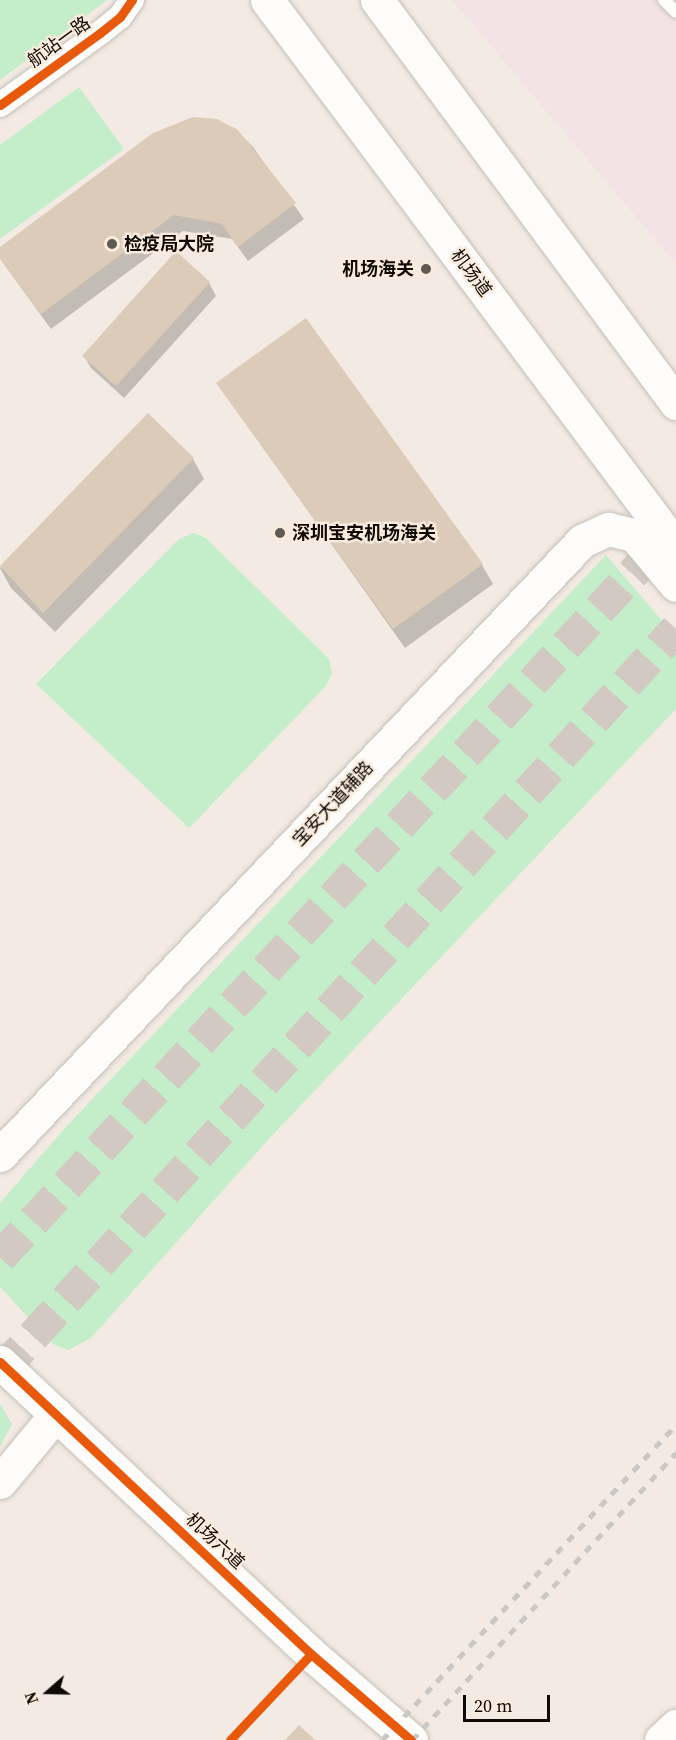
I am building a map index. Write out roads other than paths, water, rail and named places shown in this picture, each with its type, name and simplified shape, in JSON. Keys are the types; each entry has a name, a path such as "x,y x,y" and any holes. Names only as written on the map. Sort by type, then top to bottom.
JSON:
{"main road":[{"name":"机场道","path":"267,0 676,547"},
{"path":"377,0 676,403"},
{"name":"宝安大道辅路","path":"0,1155 582,541 608,529 634,535 676,585"},
{"name":"机场六道","path":"0,1362 311,1654 411,1740"},
{"path":"0,1482 56,1414"},
{"path":"661,1740 676,1726"}],"street":[{"name":"航站一路","path":"0,105 100,33 120,17 132,0"}],"lane":[{"path":"664,0 676,12"}],"tunnel":[{"path":"0,1257 669,534"},
{"path":"0,1372 676,629"}],"railway":[{"path":"382,1740 676,1425"},
{"path":"412,1740 676,1453"}],"place":[{"name":"检疫局大院","path":"112,244"},
{"name":"机场海关","path":"426,269"},
{"name":"深圳宝安机场海关","path":"280,533"}]}
